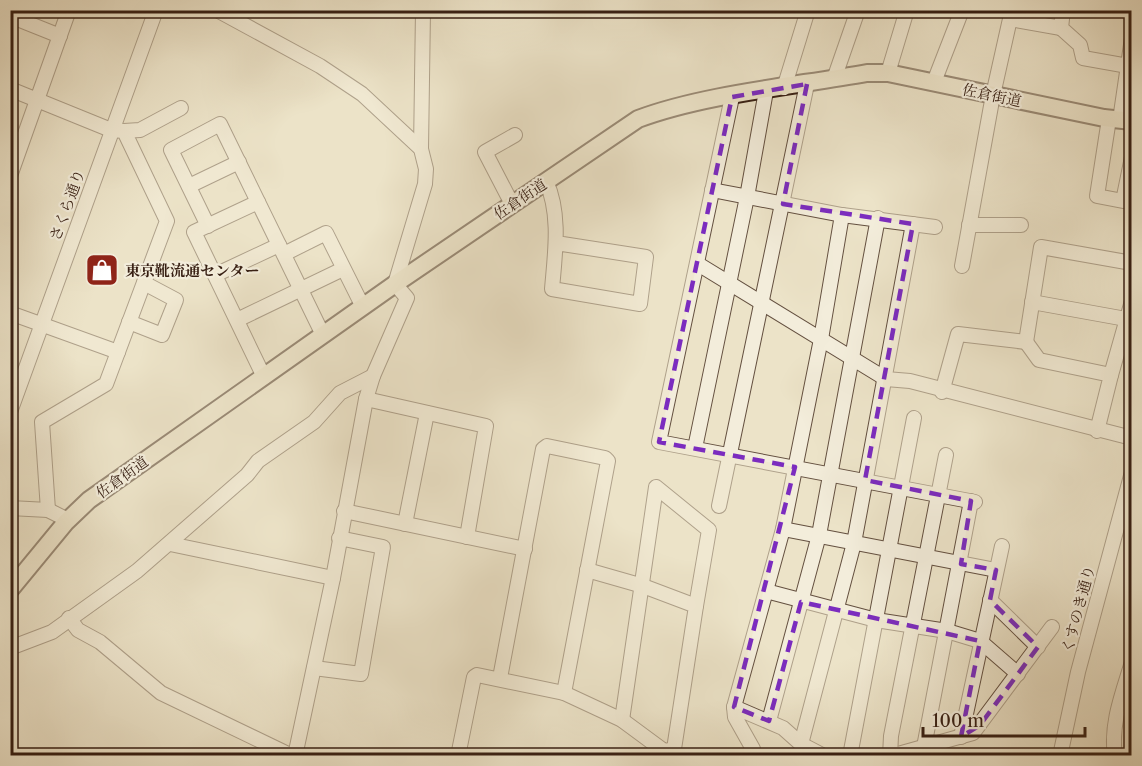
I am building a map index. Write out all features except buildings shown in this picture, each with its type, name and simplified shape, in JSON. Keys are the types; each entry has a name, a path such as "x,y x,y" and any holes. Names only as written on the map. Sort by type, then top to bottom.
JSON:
{"main road":[{"name":"佐倉街道","path":"10,590 68,520 106,488 395,284 638,119 675,107 867,73 888,73 1120,120"}],"street":[{"path":"12,169 69,10"},
{"name":"さくら通り","path":"10,412 118,131 156,10"},
{"path":"217,10 329,72 362,94 421,149"},
{"path":"69,618 78,630 100,642 161,693 294,756 333,578 366,399 373,376 408,298 395,284 425,184 426,169 421,149 423,10"},
{"path":"784,88 808,10"},
{"path":"834,79 858,10"},
{"path":"888,73 907,10"},
{"path":"934,82 962,10"},
{"path":"1061,28 1064,10"},
{"path":"962,266 993,95 1011,15 1061,28 1080,45 1083,58 1128,66"},
{"path":"10,16 60,36"},
{"path":"1131,38 1120,120 1097,196 1123,201 1131,157"},
{"path":"719,506 807,84"},
{"path":"10,90 118,131 140,130 182,108"},
{"path":"695,448 747,197 766,91"},
{"path":"732,97 660,442 973,501 924,747"},
{"path":"208,226 171,150 220,124 324,335"},
{"path":"48,510 42,422 106,384 166,220 118,131"},
{"path":"512,204 485,152 515,135"},
{"path":"189,186 239,162"},
{"path":"546,181 553,196 556,243 552,289 640,304 646,257 556,243"},
{"path":"712,190 842,215 935,226"},
{"path":"258,201 194,232 264,377"},
{"path":"753,749 735,717 734,707 783,529 821,339 842,215"},
{"path":"768,722 819,535 878,218"},
{"path":"801,744 838,611 854,543 913,224"},
{"path":"969,225 1021,225"},
{"path":"215,275 326,233 363,307"},
{"path":"1111,375 1039,360 1026,342 1041,247 1131,263"},
{"path":"698,264 886,379 909,381 942,392 1131,438"},
{"path":"237,320 343,269"},
{"path":"129,322 162,335 177,300 144,283"},
{"path":"1096,431 1131,301"},
{"path":"1032,302 1126,319"},
{"path":"10,313 118,352"},
{"path":"942,392 958,334 1026,342"},
{"path":"10,648 52,632 170,544 247,475 258,461 314,422 340,393 373,376"},
{"path":"366,399 486,426 467,537"},
{"path":"405,524 427,413"},
{"path":"850,756 891,551 914,418"},
{"path":"500,678 543,449 547,446 605,458 608,461 564,693"},
{"path":"946,455 891,736 891,756 972,733 1052,627"},
{"name":"くすのき通り","path":"1060,756 1078,672 1131,472"},
{"path":"458,756 474,677 477,675 564,693 621,720 666,753 674,749 709,530 657,487 621,720"},
{"path":"10,508 48,510 68,520"},
{"path":"344,511 525,549"},
{"path":"783,529 996,570"},
{"path":"314,668 361,674 383,547 339,538"},
{"path":"170,544 333,578"},
{"path":"961,737 1002,546"},
{"path":"587,570 643,586 696,606"},
{"path":"766,591 876,620 947,631 980,641 1018,674"},
{"path":"990,600 1038,647"},
{"path":"1115,756 1113,742 1117,713 1131,662"},
{"path":"734,707 783,728 801,744 824,756"},
{"path":"1117,713 1131,717"}],"highlighted area":[{"path":"807,84 783,204 913,224 865,480 971,501 961,564 996,570 990,600 1038,647 980,725 961,737 980,641 801,602 769,721 734,707 795,467 659,442 732,97"}],"place":[{"name":"東京靴流通センター","path":"102,270"}]}
